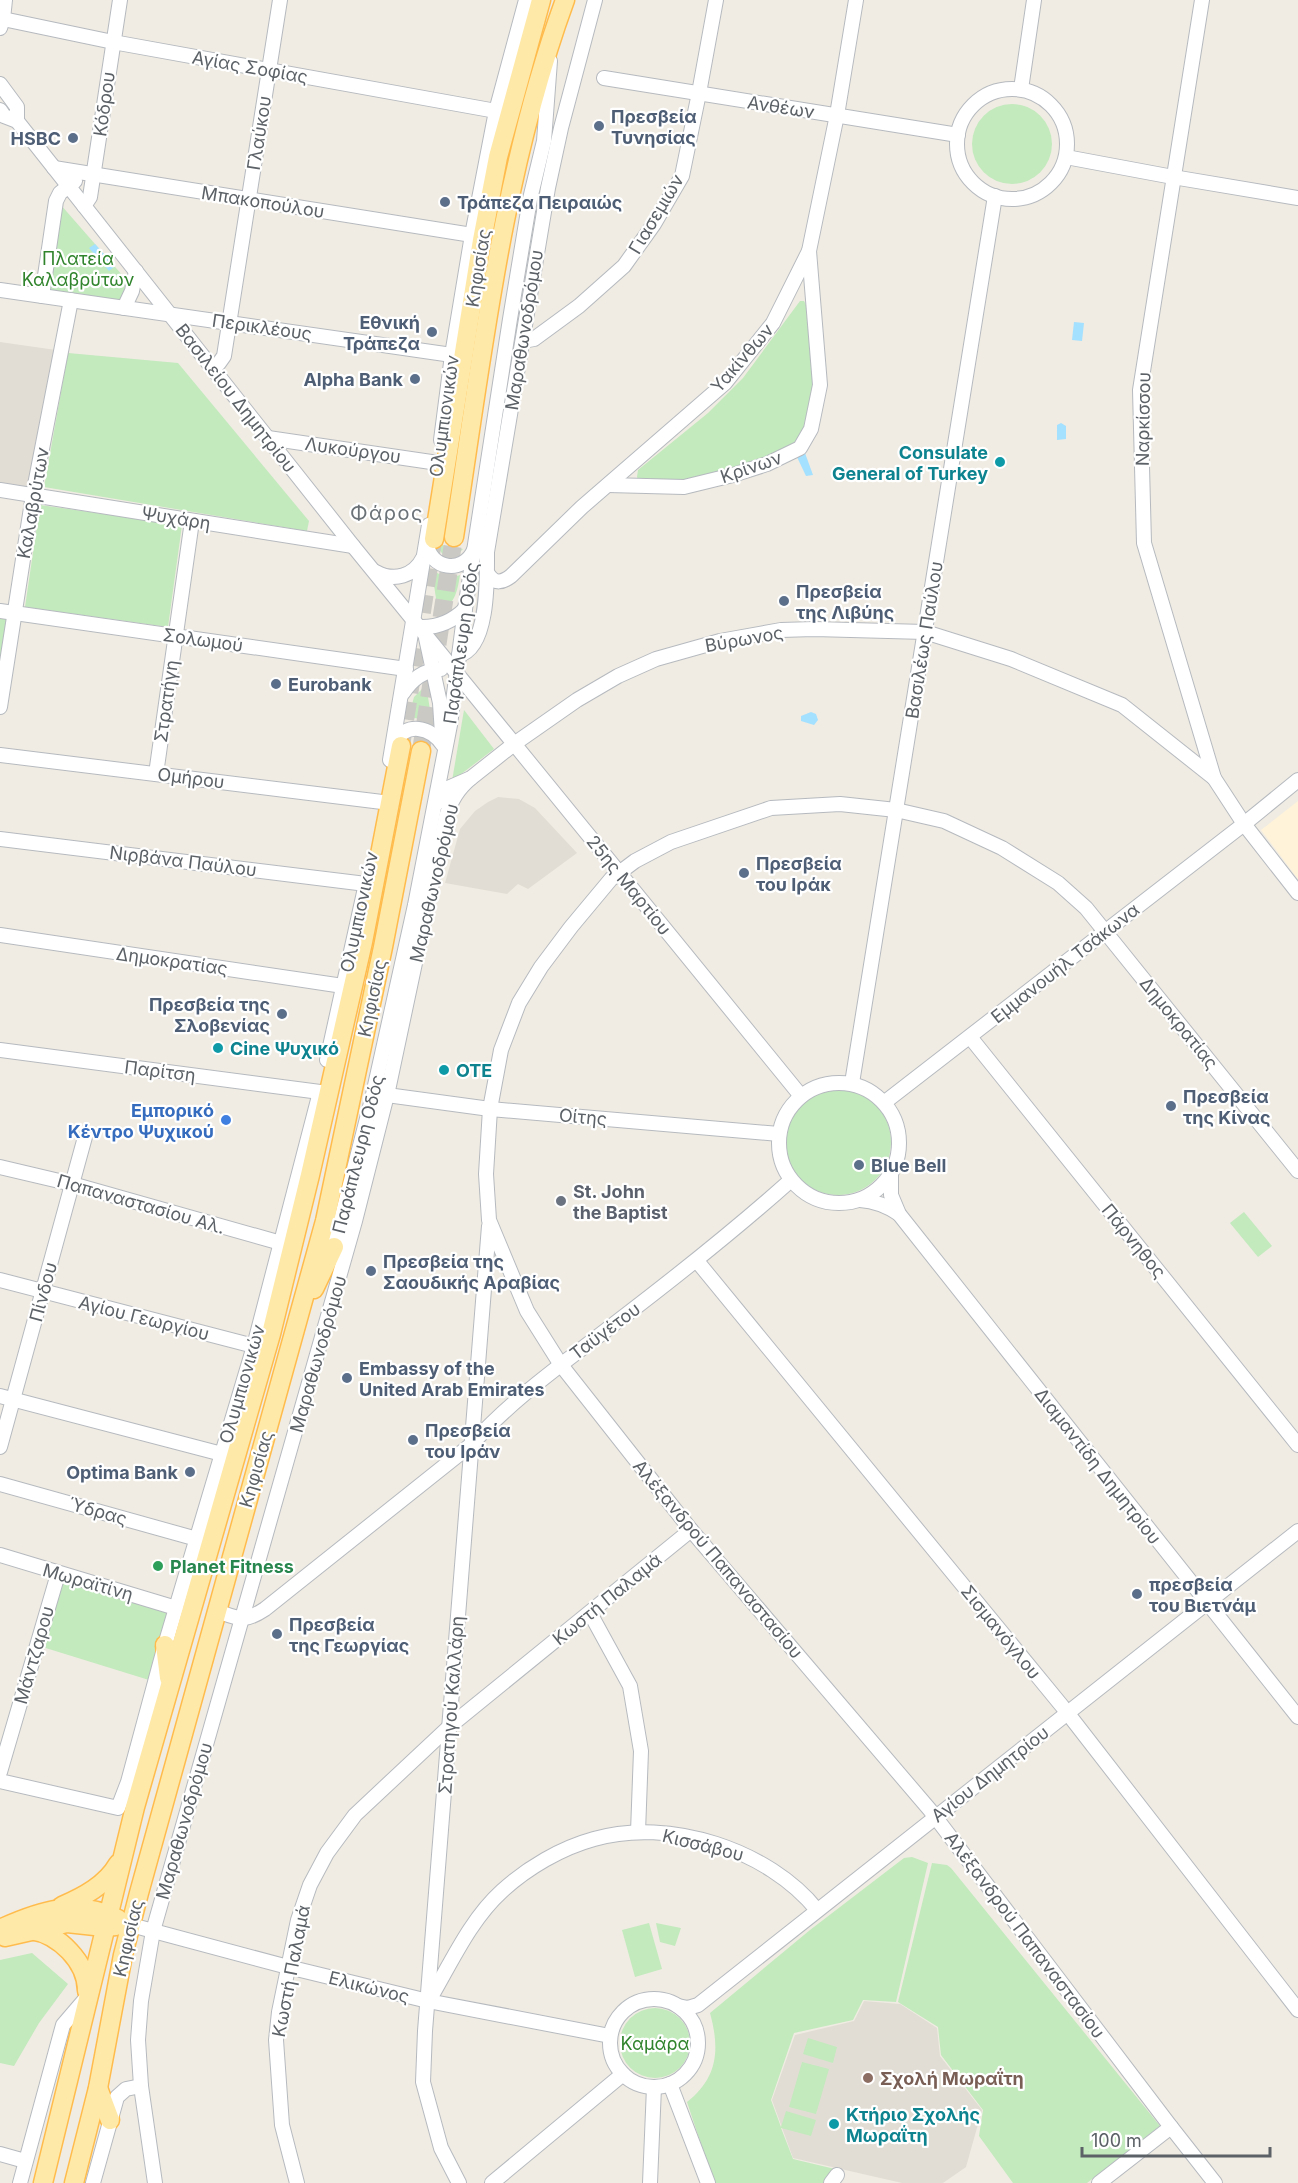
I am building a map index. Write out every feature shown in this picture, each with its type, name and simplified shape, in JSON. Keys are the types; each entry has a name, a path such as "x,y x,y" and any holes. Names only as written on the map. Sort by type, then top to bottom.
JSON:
{"main road":[{"name":"Κηφισίας","path":"430,540 496,167 522,63 541,0"},
{"name":"Κηφισίας","path":"454,537 507,207 527,122 565,0"},
{"name":"Κηφισίας","path":"43,2183 122,1857 271,1334 363,942 397,746"},
{"name":"Κηφισίας","path":"74,2183 98,2088 123,1955 325,1221 384,946 421,751"},
{"path":"291,1340 334,1247"},
{"path":"242,1436 249,1364"},
{"path":"165,1645 170,1685"},
{"path":"0,1929 81,1897 110,1877 122,1857"},
{"path":"54,1909 82,1907 106,1920"},
{"path":"0,1938 67,1923 106,1920 131,1925"},
{"path":"29,1930 51,1936 69,1952 84,1973 87,1997"},
{"path":"98,2088 110,2120"}],"street":[{"path":"2,24 5,0"},
{"name":"Κόδρου","path":"84,206 90,196 120,0"},
{"name":"Γλαύκου","path":"213,368 224,356 280,0"},
{"name":"Ολυμπιονικών","path":"0,1781 118,1808 128,1782 165,1645 249,1364 320,1092 382,802 397,746 406,669 420,628 424,555 430,540 452,355 472,235 496,111 526,0"},
{"name":"Μαραθωνοδρόμου","path":"459,655 468,652 476,641 486,596 487,552 552,168 595,0"},
{"name":"Γιασεμιών","path":"523,341 534,339 579,306 624,266 654,224 681,176 716,0"},
{"name":"Υακίνθων","path":"488,574 497,582 504,581 724,382 773,323 809,251 837,116 856,0"},
{"path":"1021,89 1034,0"},
{"name":"Ναρκίσσου","path":"1202,0 1140,390 1144,543 1214,778 1244,824 1298,893"},
{"name":"Αγίας Σοφίας","path":"2,24 496,111"},
{"name":"Παράπλευρη Οδός","path":"334,1247 372,1099 416,904 433,813 528,210 544,141 553,33"},
{"name":"Ανθέων","path":"604,78 958,135"},
{"name":"Βασιλείου Δημητρίου","path":"0,84 17,107 16,121"},
{"path":"1004,89 1021,89 1038,95 1053,106 1063,121 1067,138 1066,157 1056,177 1039,192 1010,199 995,196 975,184 962,165 957,151 958,135 963,119 980,99 987,94 1004,89"},
{"name":"Βασιλείου Δημητρίου","path":"0,110 4,116 16,121 455,671"},
{"path":"1066,157 1298,198"},
{"name":"Μπακοπούλου","path":"54,168 472,235"},
{"path":"42,296 56,201 60,193 68,186 82,177 93,175"},
{"name":"Βασιλέως Παύλου","path":"852,1083 995,196"},
{"name":"Κρίνων","path":"608,485 684,487 767,464 800,448 811,429 820,385 809,251"},
{"path":"124,308 132,291 136,271"},
{"name":"Περικλέους","path":"0,290 452,355"},
{"name":"Καλαβρύτων","path":"0,706 33,495 71,300"},
{"name":"Λυκούργου","path":"268,438 438,463"},
{"name":"Ψυχάρη","path":"0,490 353,546"},
{"name":"Στρατήγη","path":"156,774 192,521"},
{"path":"430,540 428,550 432,558 447,567 465,562 475,548"},
{"path":"372,569 384,576 402,577 417,568 424,555"},
{"path":"443,751 440,704 433,670 420,628 450,622 465,609"},
{"name":"Σολωμού","path":"0,611 406,669"},
{"name":"Βύρωνος","path":"433,813 439,799 448,788 471,778 514,744 578,700 618,676 656,659 690,649 782,630 848,629 925,632 1011,659 1122,705 1214,778"},
{"path":"402,695 415,679 433,670 455,671"},
{"name":"25ης Μαρτίου","path":"455,671 801,1096"},
{"path":"397,746 400,735 413,729 423,729 432,733 443,751"},
{"name":"Ομήρου","path":"0,755 382,802"},
{"name":"Μαραθωνοδρόμου","path":"156,2183 141,2086 138,2040 153,1931 352,1232 387,1095 446,817 451,800 471,778"},
{"name":"Εμμανουήλ Τσάκωνα","path":"885,1102 1298,780"},
{"name":"Αλέξανδρού Παπαναστασίου","path":"896,810 840,804 771,808 671,842 635,861 619,873 570,927 541,967 519,1003 501,1050 490,1109 486,1174 489,1220 527,1311 561,1365 691,1530 936,1817 1215,2183"},
{"name":"Δημοκρατίας","path":"896,810 944,821 1002,848 1058,883 1086,908 1298,1171"},
{"name":"Νιρβάνα Παύλου","path":"0,839 366,884"},
{"name":"Δημοκρατίας","path":"0,935 343,986"},
{"name":"Πάρνηθος","path":"970,1037 1298,1445"},
{"name":"Παρίτση","path":"0,1050 320,1092"},
{"path":"834,1082 852,1083 864,1087 885,1102 897,1124 900,1150 891,1174 878,1190 860,1200 830,1203 802,1191 791,1180 780,1158 779,1134 783,1119 801,1096 816,1086 834,1082"},
{"name":"Οίτης","path":"387,1095 490,1109 779,1134"},
{"name":"Πίνδου","path":"0,1447 6,1398 43,1292 85,1137"},
{"name":"Παπαναστασίου Αλ.","path":"0,1167 72,1184 281,1243"},
{"name":"Διαμαντίδη Δημητρίου","path":"891,1174 891,1195 899,1214 1298,1717"},
{"name":"Ταϋγέτου","path":"243,1620 254,1617 265,1609 471,1444 489,1424 561,1365 697,1261 791,1180"},
{"name":"Διαμαντίδη Δημητρίου","path":"860,1200 874,1201 899,1214"},
{"name":"Στρατηγού Καλλάρη","path":"459,2183 441,2148 423,2082 424,2031 489,1220"},
{"name":"Σισμανόγλου","path":"697,1261 1067,1713 1298,2010"},
{"name":"Αγίου Γεωργίου","path":"0,1280 254,1346"},
{"path":"6,1398 222,1454"},
{"name":"Ύδρας","path":"0,1484 197,1539"},
{"name":"Κωστή Παλαμά","path":"297,2183 282,2125 276,2040 279,2012 298,1920 309,1885 327,1853 355,1815 450,1726 691,1530"},
{"name":"Αγίου Δημητρίου","path":"678,2006 688,2008 698,2005 1298,1531"},
{"name":"Μωραϊτίνη","path":"0,1555 176,1608"},
{"name":"Μάντζαρου","path":"0,1772 58,1574"},
{"path":"217,1611 243,1620"},
{"path":"590,1613 630,1686 641,1751 638,1832"},
{"name":"Κισσάβου","path":"428,2001 482,1914 502,1891 532,1868 561,1852 594,1839 638,1832 665,1833 714,1844 750,1857 780,1874 806,1895 818,1910"},
{"name":"Ελικώνος","path":"131,1925 428,2001 610,2036"},
{"name":"Κηφισίας","path":"20,2183 63,2025 87,1997"},
{"path":"646,1999 658,1999 678,2006 693,2022 698,2042 693,2063 687,2072 670,2084 654,2087 632,2081 615,2063 610,2050 610,2036 618,2016 636,2002 646,1999"},
{"path":"492,2183 623,2074"},
{"path":"670,2084 708,2183"},
{"path":"93,2183 117,2097 120,2092 132,2086 141,2086"},
{"path":"650,2183 654,2087"},
{"path":"1100,2183 1171,2127"},
{"path":"0,2154 26,2161"}],"shaded area":[{"path":"0,342 56,350 30,487 0,483"},
{"path":"498,797 519,799 535,808 577,853 528,889 518,884 507,894 445,883 460,829 475,811"},
{"path":"1298,801 1298,879 1261,830"},
{"name":"Σχολή Μωραΐτη","path":"864,2001 900,2004 937,2028 940,2056 982,2110 966,2167 943,2183 902,2183 793,2158 772,2100 795,2035 854,2021"}],"green space":[{"path":"1004,104 1020,104 1041,115 1052,136 1052,152 1041,173 1020,184 1004,184 990,178 978,166 972,152 972,136 978,122 990,110"},
{"name":"Πλατεία Καλαβρύτων","path":"60,204 130,284 122,302 46,291"},
{"path":"800,301 804,301 807,307 814,379 810,416 804,432 794,445 789,450 766,460 698,478 665,482 639,481 638,470 708,413 743,378"},
{"path":"68,353 178,363 309,521 307,531 44,487"},
{"path":"40,505 182,525 168,627 25,607"},
{"path":"436,544 463,549 456,556 443,555"},
{"path":"434,571 446,577 460,575 452,602 438,612 434,585"},
{"path":"0,618 10,620 0,684"},
{"path":"426,685 432,722 415,718 408,720 414,697"},
{"path":"464,710 494,749 452,781"},
{"path":"838,1089 858,1093 876,1104 887,1122 891,1142 887,1162 876,1180 858,1191 838,1195 818,1191 800,1180 789,1162 785,1142 789,1122 800,1104 818,1093"},
{"path":"1244,1212 1272,1246 1258,1257 1230,1223"},
{"path":"58,1574 176,1608 149,1680 36,1645"},
{"path":"912,1857 928,1863 896,2002 863,2000 853,2020 794,2033 771,2100 781,2127 786,2111 816,2120 811,2136 781,2128 793,2159 839,2170 830,2183 714,2183 687,2102 705,2083 714,2062 715,2039 710,2013 810,1930 904,1858"},
{"path":"932,1863 947,1865 951,1868 1160,2126 1087,2183 1013,2183 979,2136 983,2110 941,2055 938,2027 898,2002"},
{"path":"649,1923 662,1969 635,1977 622,1930"},
{"path":"656,1923 681,1928 675,1946 660,1942"},
{"path":"32,1953 68,1984 39,2023 14,2066 0,2063 0,1960"},
{"name":"Καμάρα","path":"662,2008 675,2014 684,2023 688,2029 690,2043 688,2057 680,2068 669,2076 648,2078 630,2068 622,2057 620,2036 630,2018 641,2010"},
{"path":"808,2038 837,2047 833,2063 803,2054"},
{"path":"802,2062 829,2069 816,2114 789,2107"}],"water":[{"path":"95,244 115,266 109,271 89,248"},
{"path":"1074,322 1084,323 1082,341 1072,340"},
{"path":"1061,423 1066,426 1066,439 1057,440 1057,425"},
{"path":"805,453 813,475 806,476 797,457"},
{"path":"811,712 816,714 818,720 814,725 801,721 801,716"}],"tunnel":[{"path":"421,751 454,537"},
{"path":"401,746 433,541"}],"place":[{"name":"Πρεσβεία Τυνησίας","path":"599,126"},
{"name":"HSBC","path":"73,138"},
{"name":"Τράπεζα Πειραιώς","path":"445,202"},
{"name":"Εθνική Τράπεζα","path":"432,332"},
{"name":"Alpha Bank","path":"415,379"},
{"name":"Consulate General of Turkey","path":"1000,462"},
{"name":"Πρεσβεία της Λιβύης","path":"784,601"},
{"name":"Eurobank","path":"276,684"},
{"name":"Πρεσβεία του Ιράκ","path":"744,873"},
{"name":"Πρεσβεία της Σλοβενίας","path":"282,1014"},
{"name":"Cine Ψυχικό","path":"218,1048"},
{"name":"ΟΤΕ","path":"444,1070"},
{"name":"Πρεσβεία της Κίνας","path":"1171,1106"},
{"name":"Εμπορικό Κέντρο Ψυχικού","path":"226,1120"},
{"name":"Blue Bell","path":"859,1165"},
{"name":"St. John the Baptist","path":"561,1201"},
{"name":"Πρεσβεία της Σαουδικής Αραβίας","path":"371,1271"},
{"name":"Embassy of the United Arab Emirates","path":"347,1378"},
{"name":"Πρεσβεία του Ιράν","path":"413,1440"},
{"name":"Optima Bank","path":"190,1472"},
{"name":"Planet Fitness","path":"158,1566"},
{"name":"πρεσβεία του Βιετνάμ","path":"1137,1594"},
{"name":"Πρεσβεία της Γεωργίας","path":"277,1634"},
{"name":"Σχολή Μωραΐτη","path":"868,2078"},
{"name":"Κτήριο Σχολής Μωραΐτη","path":"834,2124"}],"district":[{"name":"Φάρος","path":"387,513"}]}
